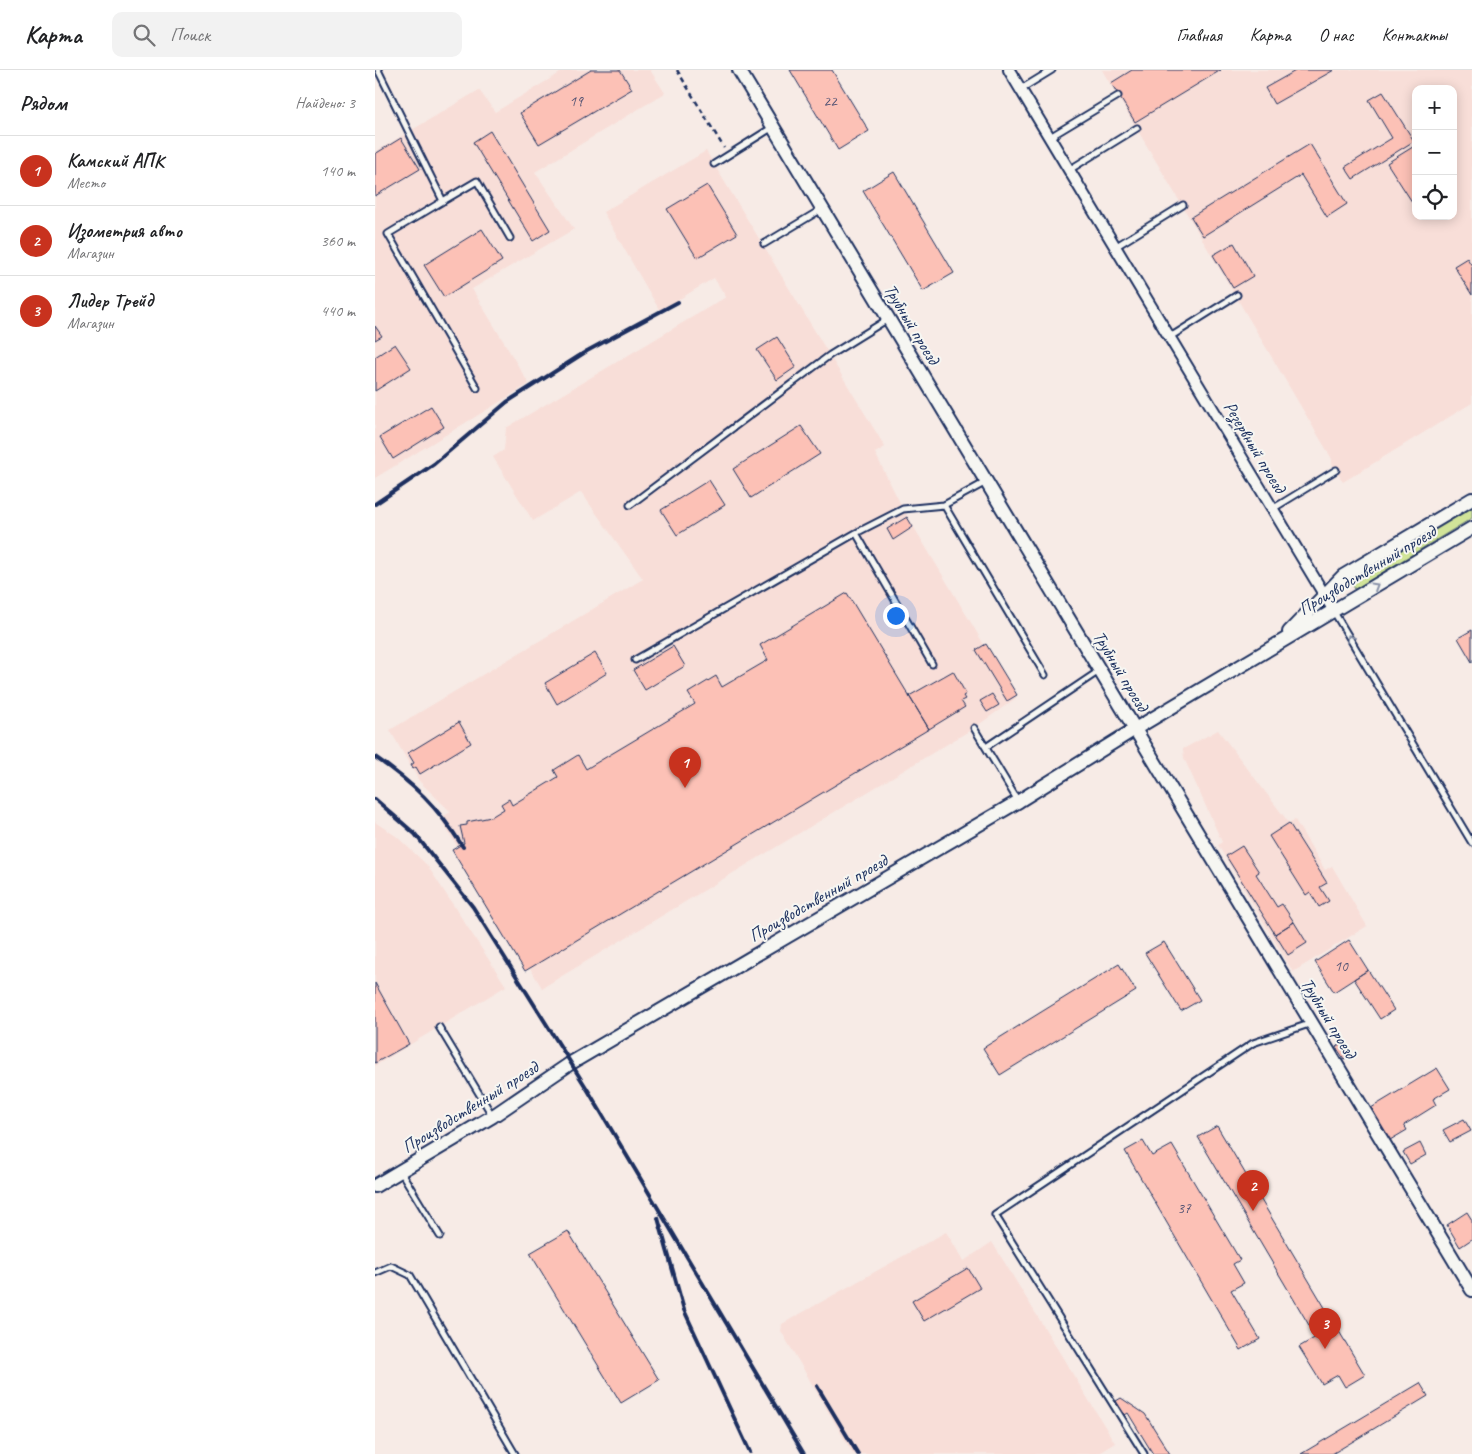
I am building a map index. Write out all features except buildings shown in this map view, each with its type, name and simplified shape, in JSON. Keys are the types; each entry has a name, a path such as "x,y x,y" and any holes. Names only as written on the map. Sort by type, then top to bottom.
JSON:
{"street":[{"name":"Трубный проезд","path":"739,70 1472,1290"},
{"name":"Резервный проезд","path":"1009,70 1334,611"},
{"name":"Производственный проезд","path":"1280,642 1343,576 1472,499"},
{"name":"Производственный проезд","path":"375,1186 493,1116 571,1063 1019,801 1135,729 1472,528"}],"lane":[{"path":"378,70 443,201"},
{"path":"1020,89 1052,70"},
{"path":"1049,137 1118,96"},
{"path":"714,164 773,126"},
{"path":"1069,170 1137,128"},
{"path":"477,388 388,234 477,181 510,238"},
{"path":"1115,247 1183,205"},
{"path":"763,244 823,209"},
{"path":"1170,337 1237,295"},
{"path":"630,505 831,355 889,319"},
{"path":"1273,508 1336,470"},
{"path":"635,660 856,533 903,509 944,505 986,482"},
{"path":"944,505 1045,675"},
{"path":"856,533 932,664"},
{"name":"Резервный проезд","path":"1334,611 1472,843"},
{"path":"986,747 1100,670"},
{"path":"974,728 1019,801"},
{"path":"1144,1454 995,1215 1253,1043 1312,1024"},
{"path":"439,1027 493,1116"},
{"path":"400,1171 440,1236"},
{"path":"375,1273 391,1266 409,1275 515,1454"}],"path":[{"path":"677,70 728,155"}],"shaded area":[{"path":"565,70 650,70 665,93 535,172 574,229 472,289 529,384 375,478 375,152 479,90 495,112"},
{"path":"1102,70 1472,70 1472,403 1343,482 1332,464 1332,459"},
{"path":"706,151 885,447 875,453 903,509 1016,698 974,728 542,988 440,818 451,812 419,781 390,730 643,579 581,492 533,521 493,457 504,450 506,428 726,297 714,278 660,311 603,212"},
{"path":"1218,730 1289,823 1295,820 1325,870 1332,866 1367,926 1293,972 1218,845 1222,842 1184,758 1183,749"},
{"path":"375,822 396,836 427,865 506,986 375,1066"},
{"path":"946,1232 964,1261 992,1242 1115,1443 1097,1454 853,1454 781,1331 782,1324"}],"green space":[{"path":"1472,508 1472,518 1355,589 1350,581"}],"railway":[{"path":"375,504 434,464 507,402 587,351 678,302"},
{"path":"375,757 402,777 424,797 444,819 463,847"},
{"path":"375,799 415,834 473,907 589,1092 804,1454"},
{"path":"658,1218 684,1310 750,1452"},
{"path":"817,1386 858,1454"}],"place":[{"name":"Камский АПК","path":"685,788"},
{"name":"Изометрия авто","path":"1253,1211"},
{"name":"Лидер Трейд","path":"1325,1349"}]}
